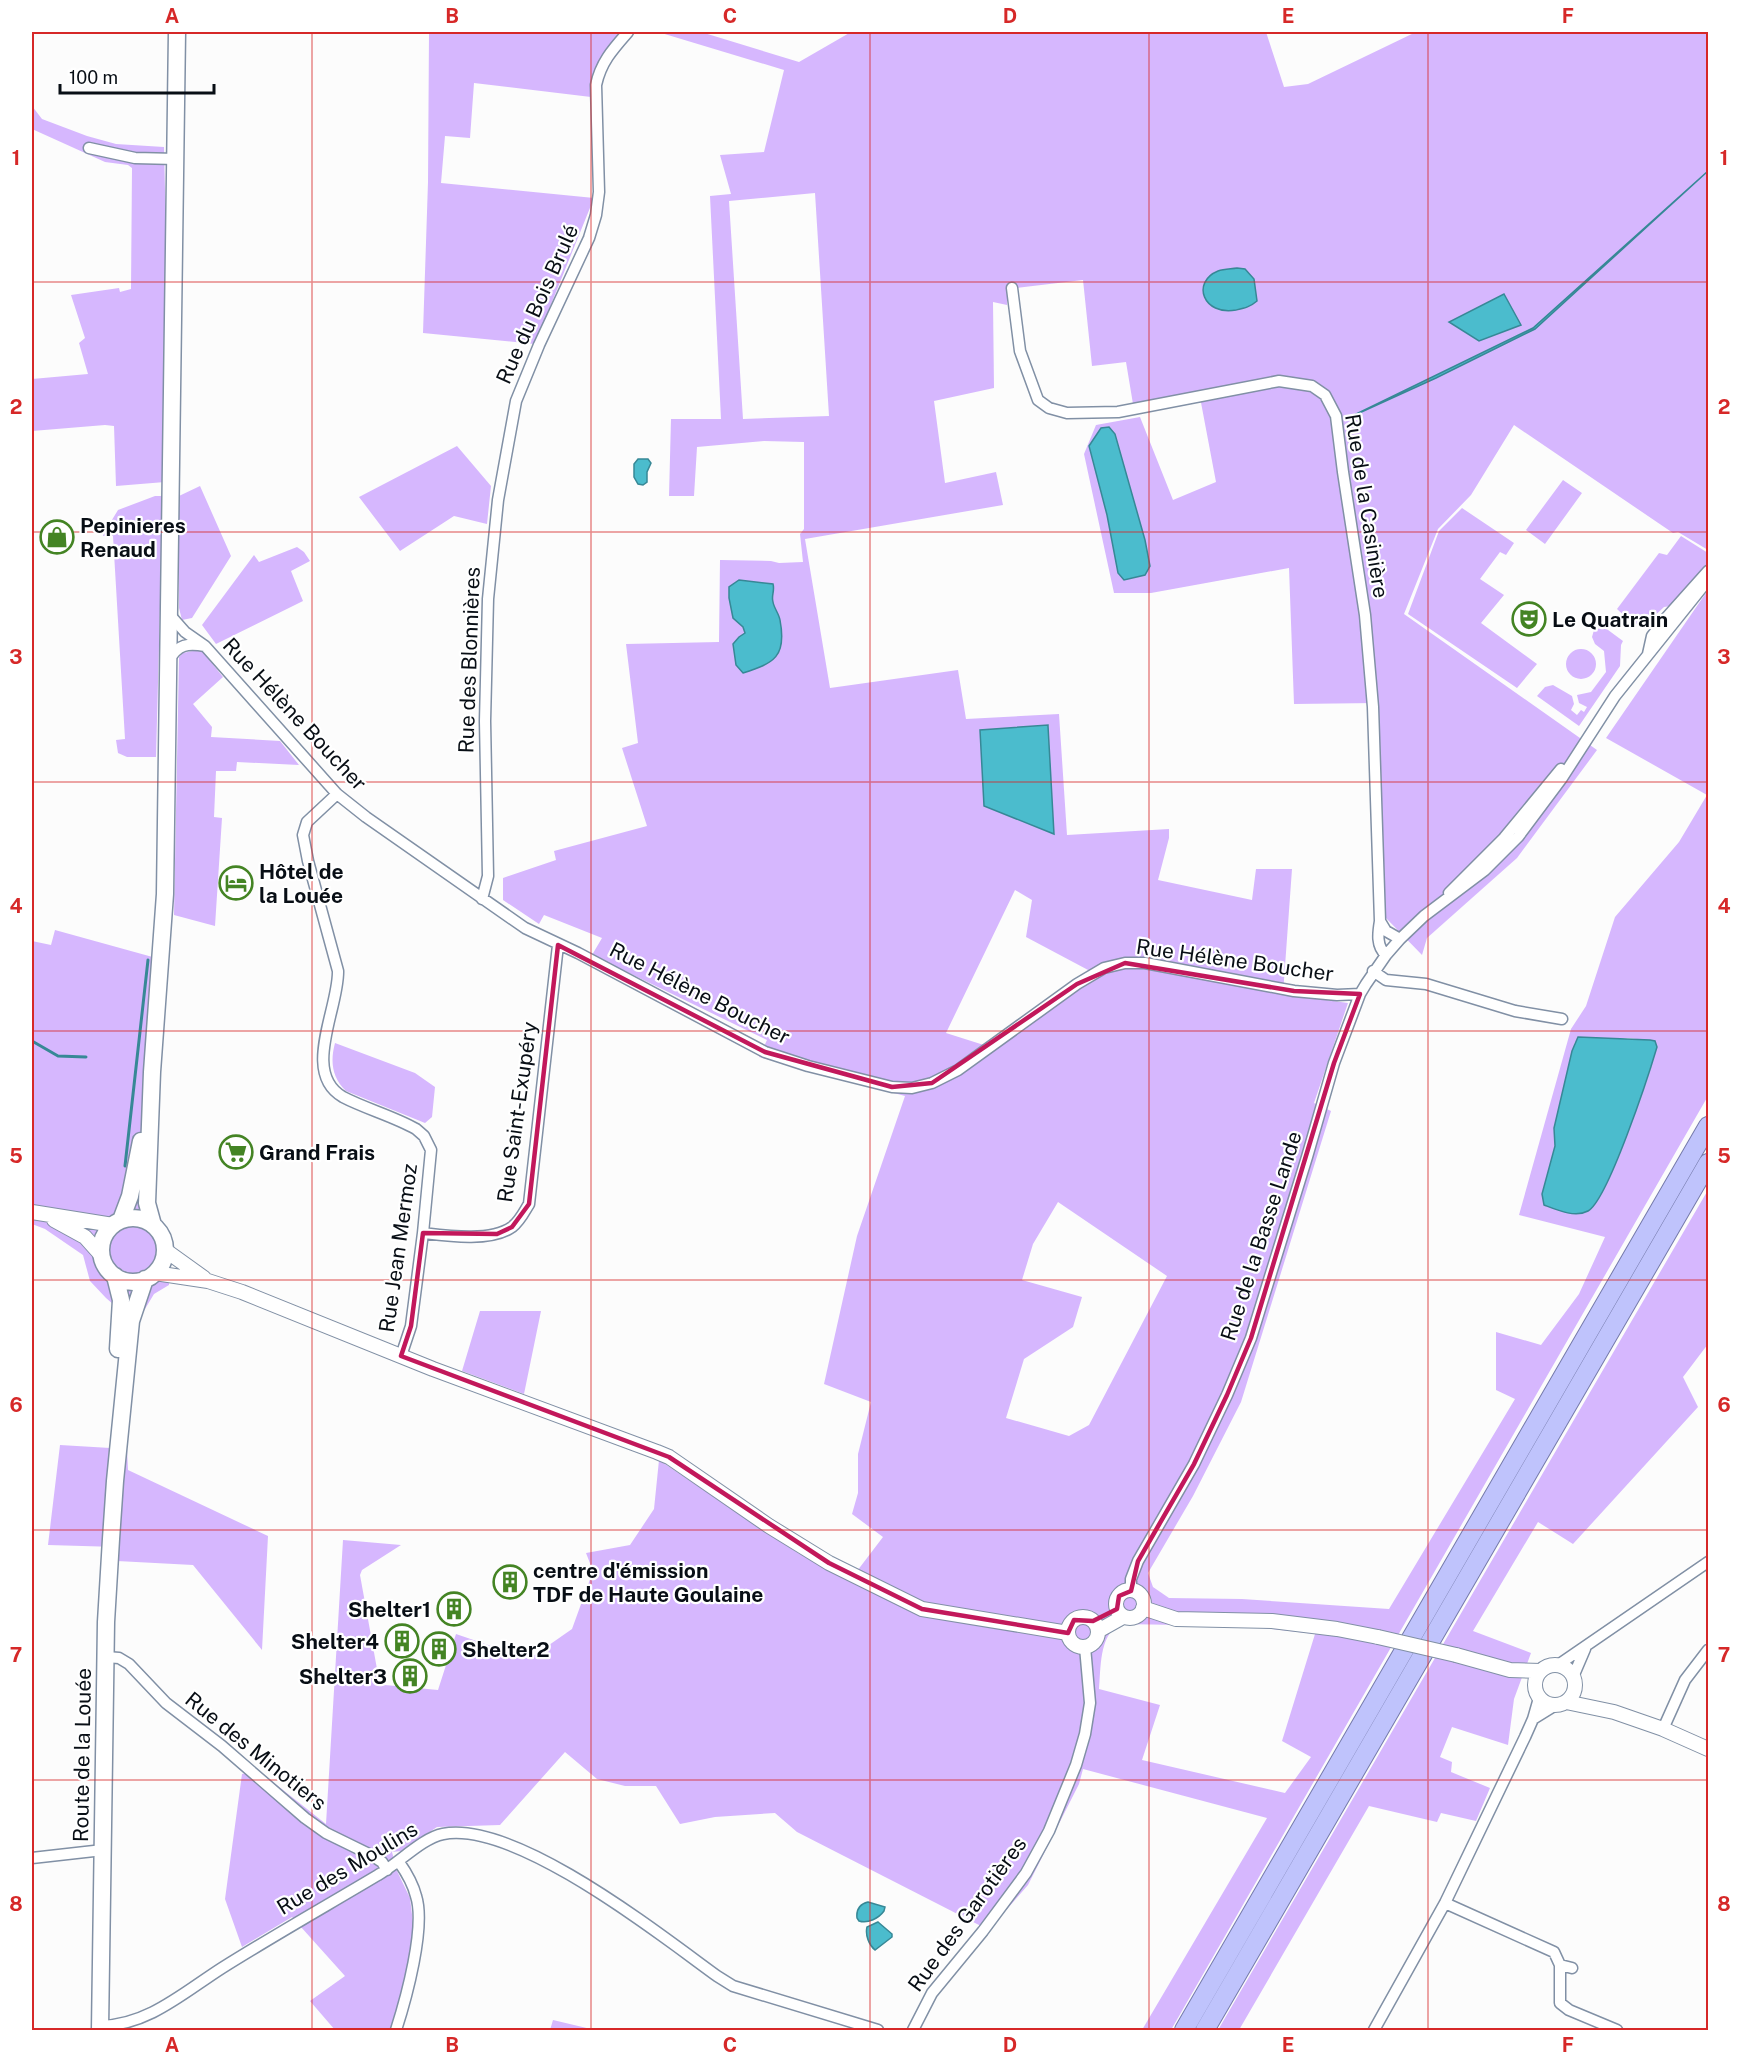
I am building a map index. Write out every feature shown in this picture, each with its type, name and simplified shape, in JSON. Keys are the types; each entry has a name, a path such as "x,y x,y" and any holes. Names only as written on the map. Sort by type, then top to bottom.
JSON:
{"highway":[{"path":"1185,2031 1708,1126"},
{"path":"1206,2031 1708,1163"}],"main road":[{"path":"152,1072 130,1196 117,1222 103,1239 104,1264 115,1276 130,1281 150,1276 160,1266 165,1250 164,1240 153,1225 147,1203 152,1072 165,894 177,32"},
{"path":"117,1222 138,1218 153,1225"},
{"name":"Route de la Louée","path":"100,2028 106,1657 121,1300 115,1276"},
{"name":"Route de la Louée","path":"115,1481 132,1321 150,1276"}],"street":[{"name":"Rue du Bois Brulé","path":"512,422 516,401 532,361 589,238 596,215 599,192 596,85 599,70 606,57 628,32"},
{"path":"89,148 135,158 176,159"},
{"name":"Rue de la Casinière","path":"1012,288 1020,351 1038,400 1049,408 1067,412 1118,411 1279,381 1312,386 1325,395 1336,416 1365,615 1372,706 1379,944 1386,955"},
{"name":"Rue des Blonnières","path":"482,899 488,876 485,720 488,599 498,500 512,422"},
{"name":"Rue de la Basse Lande","path":"1648,655 1652,636 1708,571"},
{"name":"Rue de la Basse Lande","path":"1131,1591 1131,1579 1138,1561 1194,1464 1251,1338 1334,1063 1360,994 1373,971 1400,939 1439,904 1447,901 1485,870 1518,837 1562,778 1615,696 1660,643 1708,580"},
{"name":"Rue Hélène Boucher","path":"170,615 185,632 205,646 337,794 375,824 525,928 668,999 765,1052 808,1066 892,1087 912,1088 932,1083 958,1070 1077,984 1104,969 1125,963 1145,963 1294,991 1337,995 1360,994"},
{"name":"Rue Hélène Boucher","path":"169,660 182,646 189,644 205,646"},
{"name":"Rue Jean Mermoz","path":"337,794 307,822 303,835 338,970 339,984 322,1056 324,1072 330,1085 342,1096 404,1122 424,1136 431,1150 411,1326 401,1356"},
{"path":"1380,921 1386,932 1400,939"},
{"name":"Rue Saint-Exupéry","path":"423,1233 469,1236 497,1234 512,1227 522,1217 529,1203 558,945"},
{"path":"1373,971 1386,981 1426,984 1515,1011 1562,1019"},
{"path":"36,1213 117,1222"},
{"path":"36,1213 85,1237 102,1256"},
{"path":"165,1250 208,1281"},
{"path":"150,1276 208,1281 242,1292 401,1356 669,1457 769,1526 829,1563 922,1609 1068,1633"},
{"path":"1374,2031 1445,1903 1533,1719 1537,1693 1535,1681 1541,1671 1546,1667 1558,1665 1708,1562"},
{"path":"1120,1613 1119,1596 1131,1591 1141,1597 1143,1608"},
{"path":"1095,1626 1120,1613 1135,1617 1143,1608"},
{"path":"1143,1608 1176,1619 1272,1621 1337,1629 1456,1655 1510,1670 1541,1671"},
{"path":"1084,1617 1095,1626 1093,1643 1080,1647 1071,1642 1068,1628 1074,1620 1084,1617"},
{"path":"1533,1719 1570,1699 1587,1646"},
{"name":"Rue des Garotières","path":"913,2031 932,1992 983,1931 1026,1873 1049,1831 1076,1765 1085,1734 1090,1702 1085,1647"},
{"path":"1663,1729 1685,1680 1708,1650"},
{"name":"Rue des Minotiers","path":"106,1657 123,1660 166,1703 222,1746 305,1818 326,1833 373,1856 382,1862 387,1870"},
{"path":"1558,1665 1569,1671 1574,1683 1592,1708"},
{"path":"1510,1670 1548,1705 1560,1704 1614,1712 1663,1729 1708,1749"},
{"name":"Rue des Moulins","path":"100,2028 123,2024 163,2008 282,1930 387,1870 428,1840 440,1834 467,1833 505,1843 567,1872 733,1986 878,2031"},
{"path":"32,1858 103,1850"},
{"path":"396,2031 410,1975 419,1910 411,1882 399,1862"},
{"path":"1445,1903 1554,1952 1560,1965 1560,2003 1569,2010 1617,2031"},
{"path":"1560,1965 1572,1968"}],"highlighted area":[{"path":"558,945 765,1052 892,1087 932,1083 1077,984 1125,963 1294,991 1360,994 1334,1063 1251,1338 1227,1395 1194,1464 1138,1561 1131,1591 1119,1596 1117,1609 1093,1621 1074,1620 1068,1633 922,1609 829,1563 669,1457 401,1356 411,1326 423,1233 497,1234 512,1227 529,1204"}],"shaded area":[{"path":"429,32 622,32 596,70 591,97 474,83 470,138 445,136 441,183 594,198 535,344 423,333 428,182"},
{"path":"658,32 701,32 799,62 851,32 1266,32 1284,87 1308,84 1416,32 1708,32 1708,550 1678,532 1673,533 1514,425 1471,495 1438,529 1404,614 1597,750 1517,858 1427,938 1422,955 1385,917 1376,703 1294,704 1289,568 1151,593 1114,593 1084,454 1096,425 1140,417 1173,500 1216,482 1199,392 1133,404 1126,362 1092,366 1083,280 1007,289 1007,305 993,302 994,388 934,401 945,483 996,472 1003,505 805,539 830,688 958,670 966,719 1059,714 1067,835 1169,829 1169,838 1158,880 1252,900 1256,869 1292,869 1283,994 1348,1003 1314,1103 1331,1111 1241,1402 1193,1496 1148,1573 1153,1587 1169,1598 1242,1599 1389,1609 1515,1399 1496,1390 1496,1332 1541,1345 1579,1294 1605,1237 1519,1215 1571,1029 1586,1006 1615,917 1679,842 1707,795 1606,738 1708,590 1708,1096 1171,2030 1142,2030 1267,1818 1083,1769 1079,1784 1028,1885 987,1932 979,1925 797,1832 775,1813 715,1817 680,1824 656,1786 625,1786 597,1779 565,1752 500,1825 437,1827 401,1851 392,1852 397,1871 410,1898 414,1931 405,1986 391,2030 335,2030 310,2001 345,1976 292,1917 242,1947 225,1899 242,1774 259,1771 326,1824 343,1540 401,1545 362,1570 360,1575 379,1680 385,1685 438,1690 456,1634 529,1659 572,1629 593,1571 586,1553 630,1545 654,1509 659,1460 798,1553 851,1579 883,1537 852,1514 858,1493 858,1454 871,1402 824,1384 857,1236 905,1096 759,1057 767,1040 592,955 602,938 544,915 539,924 503,900 503,878 556,860 554,851 647,826 622,748 638,743 626,644 719,642 720,560 803,562 800,534 804,529 804,442 764,441 697,447 694,496 669,496 671,419 721,419 710,196 731,194 720,155 764,152 784,70","holes":["815,193 829,416 743,419 729,201","1099,485 1145,575 1107,515","1015,890 1032,900 1026,937 1090,971 987,1046 946,1033","1628,1038 1655,1041 1657,1047 1616,1163 1542,1194 1551,1165 1555,1146 1554,1128 1575,1042","1058,1202 1167,1276 1089,1425 1069,1436 1006,1418 1024,1359 1073,1327 1082,1297 1022,1280 1033,1244","1119,1624 1246,1626 1315,1634 1282,1741 1311,1757 1285,1793 1142,1760 1160,1705 1099,1689 1102,1654 1108,1637"]},
{"path":"32,106 42,119 87,136 116,144 164,147 165,482 116,486 114,426 32,431 32,379 88,374 79,343 85,338 71,295 119,288 120,292 131,289 132,168 128,165 105,162 32,129"},
{"path":"457,446 491,486 487,524 454,516 400,551 359,497"},
{"path":"1563,480 1582,493 1545,544 1526,530"},
{"path":"200,486 231,556 192,618 182,620 179,608 179,496"},
{"path":"155,496 163,496 156,757 127,757 118,753 116,740 125,739 113,536 103,536 118,510"},
{"path":"1462,508 1514,543 1506,555 1500,552 1480,579 1504,595 1481,623 1537,664 1517,688 1408,614 1439,531"},
{"path":"1681,536 1708,553 1708,564 1671,606 1664,607 1646,623 1632,622 1617,609 1659,553 1667,555"},
{"path":"297,547 310,561 291,571 303,601 216,644 202,625 254,555 259,562"},
{"path":"1604,627 1623,641 1620,666 1579,726 1537,696 1545,687 1553,685 1572,696 1574,704 1571,710 1577,715 1581,710 1584,712 1587,707 1579,703 1577,695 1591,692 1606,672 1604,651 1595,644 1592,637 1594,630"},
{"path":"1581,649 1592,653 1596,664 1592,675 1581,679 1570,675 1566,664 1570,653"},
{"path":"197,650 203,652 223,677 193,704 212,727 211,737 280,741 299,765 237,762 236,771 216,771 214,817 222,818 215,926 174,915 179,657 183,653"},
{"path":"55,930 167,961 148,1206 169,1240 169,1285 154,1294 136,1324 90,1281 83,1255 45,1229 32,1224 32,941 51,945"},
{"path":"335,1043 415,1073 435,1087 432,1117 425,1123 346,1091 333,1069"},
{"path":"1708,1190 1708,1344 1683,1377 1698,1407 1573,1544 1538,1522 1473,1631 1531,1653 1514,1699 1508,1745 1452,1727 1440,1757 1452,1762 1451,1772 1490,1788 1476,1821 1441,1813 1437,1822 1369,1806 1239,2030 1218,2030"},
{"path":"480,1311 541,1311 524,1394 462,1371"},
{"path":"60,1445 127,1449 128,1470 268,1536 262,1650 193,1565 117,1561 117,1547 48,1545"},
{"path":"553,2020 595,2030 550,2030"}],"water":[{"path":"1708,171 1535,329 1346,419 1533,328"},
{"path":"1245,269 1254,279 1257,301 1236,310 1215,308 1204,297 1205,283 1218,271"},
{"path":"1504,294 1521,325 1479,341 1449,322"},
{"path":"1109,427 1115,434 1145,540 1150,566 1145,575 1124,580 1118,573 1107,515 1089,446 1101,428"},
{"path":"638,459 648,459 651,463 647,472 647,482 643,485 638,484 634,477 634,464"},
{"path":"739,580 773,584 774,606 782,632 782,642 776,657 763,666 743,673 736,665 733,644 745,633 743,627 733,618 729,598 729,587"},
{"path":"1048,725 1054,834 984,806 980,730"},
{"path":"1578,1037 1650,1040 1655,1041 1657,1047 1627,1135 1606,1185 1588,1211 1577,1214 1544,1205 1542,1194 1555,1146 1554,1128 1572,1051"},
{"path":"868,1902 885,1907 884,1911 873,1920 859,1921 858,1910"},
{"path":"878,1922 892,1934 892,1937 875,1950 868,1940 867,1927"}],"waterway":[{"path":"125,1166 148,960"},
{"path":"32,1041 58,1056 86,1057"}],"place":[{"name":"Pepinieres Renaud","path":"57,537"},
{"name":"Le Quatrain","path":"1529,619"},
{"name":"Hôtel de la Louée","path":"236,883"},
{"name":"Grand Frais","path":"236,1152"},
{"name":"centre d'émission TDF de Haute Goulaine","path":"510,1582"},
{"name":"Shelter1","path":"454,1609"},
{"name":"Shelter4","path":"402,1641"},
{"name":"Shelter2","path":"439,1649"},
{"name":"Shelter3","path":"410,1676"}]}
